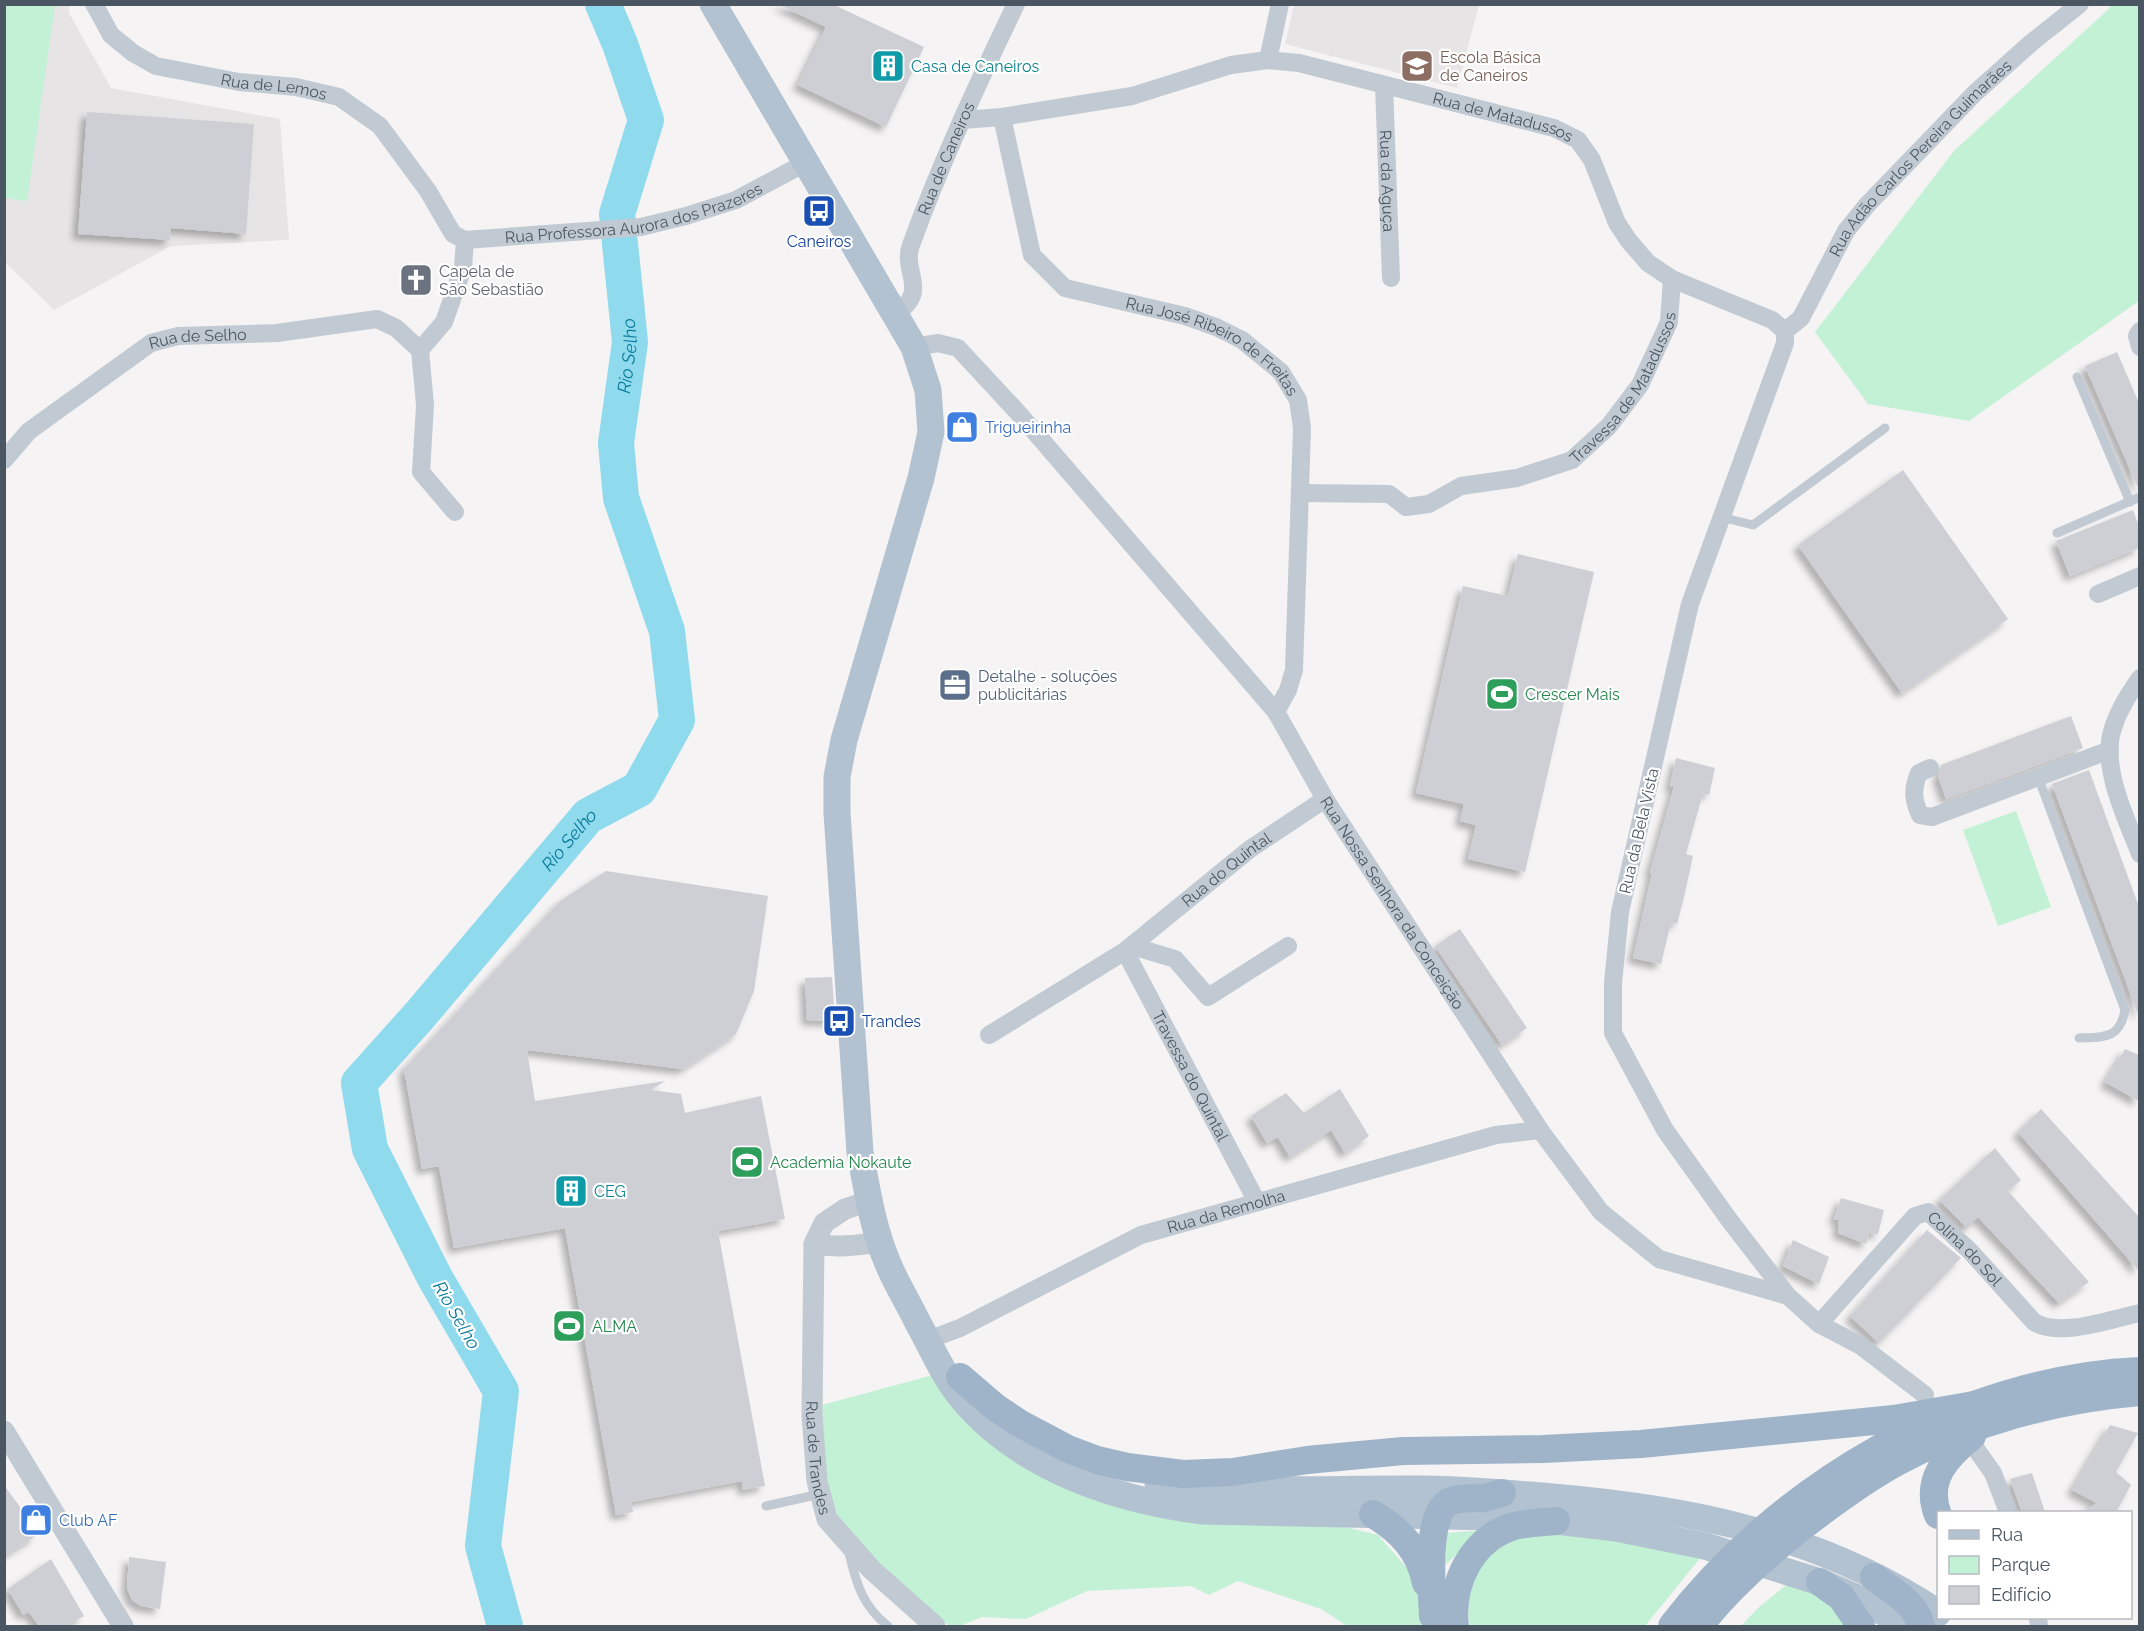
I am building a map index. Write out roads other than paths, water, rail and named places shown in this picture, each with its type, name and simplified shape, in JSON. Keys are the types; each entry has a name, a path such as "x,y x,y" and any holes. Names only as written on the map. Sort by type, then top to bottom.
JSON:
{"highway":[{"path":"1655,1626 1660,1620 1696,1622 1739,1602 1741,1580 1775,1548 1835,1502 1897,1462 1978,1426 2055,1381 2139,1371"},
{"path":"960,1377 995,1407 1019,1423 1068,1449 1097,1460 1127,1467 1183,1474 1233,1472 1307,1460 1403,1450 1543,1449 1641,1444 1894,1419 1978,1426"},
{"path":"1696,1622 1750,1541 1804,1498 1892,1441 1978,1426 2050,1406 2109,1394 2139,1392"},
{"path":"1937,1511 1934,1493 1937,1476 1943,1463 1978,1426"},
{"path":"1440,1623 1432,1566 1433,1536 1437,1516 1445,1504 1452,1500 1485,1498 1502,1493"},
{"path":"1374,1514 1390,1524 1405,1538 1417,1555 1440,1623"},
{"path":"1440,1623 1453,1612 1460,1576 1477,1550 1492,1537 1516,1526 1556,1521"},
{"path":"1874,1577 1917,1612 1921,1626"},
{"path":"1820,1582 1841,1597 1861,1626"}],"main road":[{"path":"713,4 914,347 928,390 931,432 921,478 844,740 837,777 837,825 860,1152 868,1201 889,1266 952,1385 992,1428 1035,1458 1096,1486 1167,1506 1203,1511 1374,1514 1556,1521 1659,1535 1705,1546 1820,1582 1857,1598 1910,1626"},
{"path":"928,1340 986,1406 1020,1434 1072,1462 1119,1478 1154,1484 1220,1489 1424,1489 1595,1500 1742,1526 1811,1549 1874,1577 1937,1612"}],"street":[{"name":"Rua de Lemos","path":"94,4 111,35 133,53 156,66 239,82 296,87 339,97 380,126 459,237"},
{"name":"Rua de Caneiros","path":"895,314 908,306 914,288 909,252 927,199 1016,4"},
{"path":"1268,60 1280,4"},
{"name":"Rua Adão Carlos Pereira Guimarães","path":"1785,332 1801,318 1846,231 1867,205 1975,93 2031,43 2080,4"},
{"name":"Rua de Matadussos","path":"962,120 1002,117 1132,96 1231,65 1268,60 1299,63 1554,128 1578,140 1592,159 1617,223 1648,263 1672,279 1772,320 1785,332"},
{"name":"Rua da Aguça","path":"1384,85 1391,278"},
{"name":"Rua José Ribeiro de Freitas","path":"1002,117 1032,255 1065,288 1185,316 1216,327 1242,340 1281,372 1298,400 1302,428 1294,670 1288,690 1276,712"},
{"name":"Rua Professora Aurora dos Prazeres","path":"459,237 641,227 736,200 807,162"},
{"path":"455,512 421,472 425,405 420,350 444,322 463,268 459,237"},
{"name":"Travessa de Matadussos","path":"1300,493 1389,494 1406,507 1429,504 1461,486 1518,478 1572,460 1609,426 1640,385 1669,322 1672,279"},
{"name":"Rua de Selho","path":"4,460 29,431 151,343 178,336 277,333 377,319 396,328 420,350"},
{"path":"2139,331 2137,336 2139,347"},
{"name":"Rua da Bela Vista","path":"1785,332 1785,343 1690,604 1620,912 1613,983 1613,1033 1665,1130 1730,1221 1788,1296"},
{"name":"Rua Nossa Senhora da Conceição","path":"914,347 938,343 958,348 1021,416 1276,712 1325,800 1540,1130 1601,1212 1659,1259 1788,1296 1819,1324 1861,1346 1925,1395"},
{"path":"2098,594 2139,576"},
{"path":"2139,678 2125,699 2112,729 2109,760 2117,794 2139,854"},
{"path":"1930,768 1918,773 1913,786 1915,803 1920,815 1932,817 2110,750"},
{"name":"Rua do Quintal","path":"989,1035 1128,948 1250,849 1325,800"},
{"path":"1128,948 1175,959 1208,997 1288,946"},
{"name":"Travessa do Quintal","path":"1128,948 1257,1202"},
{"name":"Rua da Remolha","path":"928,1340 960,1328 1141,1235 1496,1134 1540,1130"},
{"path":"868,1201 844,1209 824,1223 814,1244 828,1247 881,1242"},
{"name":"Colina do Sol","path":"1819,1324 1915,1216 1928,1212 1970,1251 2034,1322 2044,1328 2078,1327 2139,1313"},
{"name":"Rua de Trandes","path":"814,1244 812,1415 817,1481 826,1519 872,1570 935,1626"},
{"path":"1978,1426 2008,1511"},
{"path":"4,1431 123,1626"}],"lane":[{"path":"2057,533 2135,500 2077,377"},
{"path":"1721,517 1753,525 1885,429"},
{"path":"2038,777 2125,1010 2118,1029 2107,1037 2079,1038"},
{"path":"766,1506 820,1494"},
{"path":"847,1542 856,1585 877,1618 888,1626"}],"waterway":[{"name":"Rio Selho","path":"505,1626 483,1546 501,1391 435,1278 370,1149 359,1083 419,1016 588,816 639,789 677,720 667,631 621,498 616,443 630,342 617,214 646,120 620,44 603,4"}],"place":[{"name":"Casa de Caneiros","path":"888,66"},
{"name":"Escola Básica de Caneiros","path":"1417,66"},
{"name":"Caneiros","path":"819,211"},
{"name":"Capela de São Sebastião","path":"416,280"},
{"name":"Trigueirinha","path":"962,427"},
{"name":"Detalhe - soluções publicitárias","path":"955,685"},
{"name":"Crescer Mais","path":"1502,694"},
{"name":"Trandes","path":"839,1021"},
{"name":"Academia Nokaute","path":"747,1162"},
{"name":"CEG","path":"571,1191"},
{"name":"ALMA","path":"569,1326"},
{"name":"Club AF","path":"36,1520"}]}
